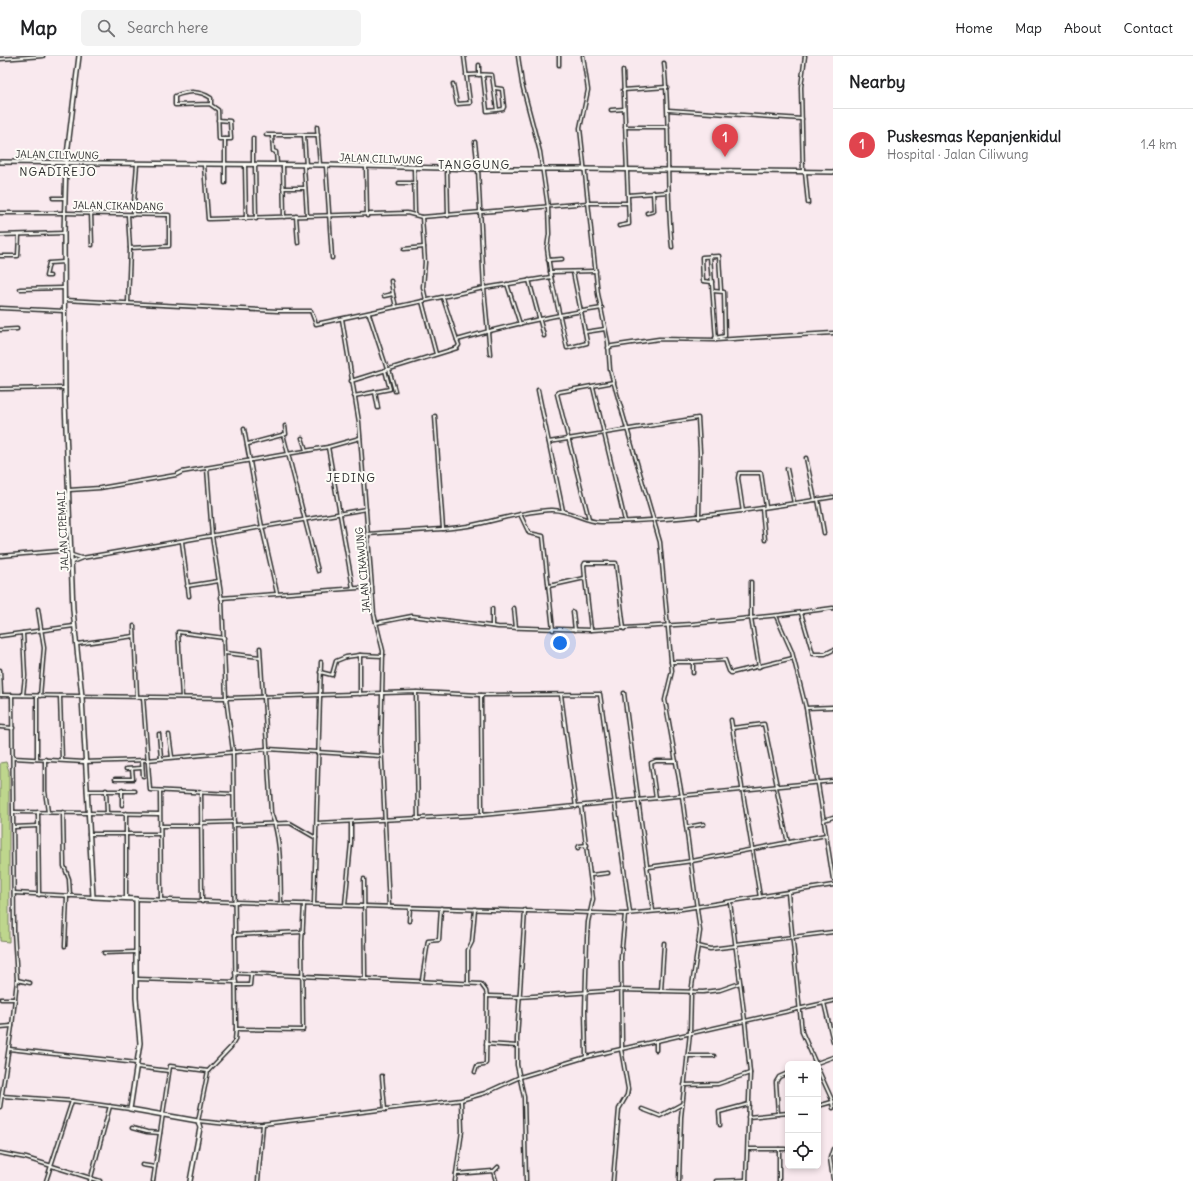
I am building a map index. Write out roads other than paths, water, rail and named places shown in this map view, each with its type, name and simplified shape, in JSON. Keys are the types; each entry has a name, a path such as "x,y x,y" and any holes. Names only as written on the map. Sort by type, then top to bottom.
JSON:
{"main road":[{"name":"JALAN CIPEMALI","path":"79,56 66,163 64,213 65,388 75,626 82,697 84,762 93,897"},
{"name":"JALAN CILIWUNG","path":"0,162 326,165 543,170 584,168 627,170 833,172"},
{"path":"93,897 126,900 136,899 136,1011 140,1040 130,1109 198,1121 200,1128 190,1181"}],"street":[{"path":"0,59 43,56"},
{"path":"453,84 457,104 470,103 464,56"},
{"path":"518,56 522,84 543,170 548,207 548,260 567,348 587,343 573,272"},
{"path":"559,56 559,65"},
{"path":"583,56 588,80 588,94 580,128 598,294 602,308 614,382 655,520 663,560 672,674 665,700 687,827 698,906 700,931 691,993 690,1033 682,1104 679,1181"},
{"path":"804,57 801,87 803,98 802,119 804,172 808,203"},
{"path":"664,63 667,87 668,192 672,247"},
{"path":"479,65 479,75"},
{"path":"619,226 629,225 623,71"},
{"path":"466,75 492,75 497,110"},
{"path":"483,75 487,111 504,108 501,88 495,88"},
{"path":"623,90 667,87"},
{"path":"211,104 211,98 202,92 185,93 175,96 175,105 211,104 218,110 218,120 218,139 231,140 230,121 218,120"},
{"path":"611,110 624,109"},
{"path":"668,110 802,119"},
{"path":"317,127 320,165"},
{"path":"625,128 668,127"},
{"path":"266,135 318,135"},
{"path":"304,135 307,215"},
{"path":"272,136 273,151 276,152 277,165"},
{"path":"253,138 256,218"},
{"path":"225,139 225,183"},
{"path":"475,142 478,169 487,331 490,354"},
{"path":"133,215 137,164"},
{"path":"204,165 207,218 246,219 307,215 367,216 407,213 422,217 588,203 628,203"},
{"path":"245,165 246,219"},
{"path":"283,165 282,188 284,216"},
{"path":"326,165 332,258"},
{"path":"366,167 367,216"},
{"path":"414,168 415,215"},
{"path":"447,168 448,216"},
{"path":"398,183 415,183"},
{"path":"282,188 305,188"},
{"path":"647,213 654,211 653,192"},
{"path":"628,195 668,192"},
{"path":"53,198 65,198"},
{"name":"JALAN CIKANDANG","path":"0,213 168,215 170,218 169,246 130,248"},
{"path":"91,214 92,245"},
{"path":"128,215 130,248 128,303"},
{"path":"296,216 298,243"},
{"path":"422,217 424,247 423,287 426,300"},
{"path":"0,235 64,233"},
{"path":"0,256 18,256 19,235"},
{"path":"404,249 424,247"},
{"path":"710,256 715,339"},
{"path":"712,282 703,281 702,257 720,256 721,290 724,292 726,335 725,337 715,339"},
{"path":"548,260 562,258"},
{"path":"50,276 46,276 49,263 64,262"},
{"path":"550,272 596,271"},
{"path":"65,300 270,311 311,311 316,324 369,314 484,288 551,277"},
{"path":"529,280 544,336"},
{"path":"391,281 396,307"},
{"path":"507,284 520,324"},
{"path":"20,289 64,288"},
{"path":"713,290 721,290"},
{"path":"384,296 393,294"},
{"path":"351,381 457,348 459,345 443,297"},
{"path":"422,301 436,354"},
{"path":"0,308 64,311"},
{"path":"457,340 539,318 602,308"},
{"path":"369,314 395,391"},
{"name":"JALAN CIKAWUNG","path":"342,319 360,438 372,587 376,623 383,656 381,692 381,756 389,907"},
{"path":"0,330 17,329"},
{"path":"585,332 605,329"},
{"path":"608,349 612,346 659,339 715,339 833,333"},
{"path":"608,342 612,346"},
{"path":"354,396 390,388 387,369"},
{"path":"589,519 558,394 614,382"},
{"path":"0,386 0,389 65,388"},
{"path":"593,387 625,521"},
{"path":"538,390 563,511"},
{"path":"375,392 378,408"},
{"path":"435,416 443,529"},
{"path":"549,442 698,419 699,518"},
{"path":"248,444 286,433 285,426"},
{"path":"244,429 248,444 262,527 277,593"},
{"path":"282,434 318,572"},
{"path":"302,438 306,450"},
{"path":"69,490 100,488 328,447 360,438"},
{"path":"328,447 341,514 352,588"},
{"path":"806,458 815,500"},
{"path":"207,468 212,536 221,598 225,653 226,698 233,751 236,1030 233,1045 208,1071 198,1121 238,1125 263,1124 461,1100 485,1093 520,1077 586,1057 833,1001"},
{"path":"787,469 794,503"},
{"path":"743,512 738,478 739,473 743,472 761,473 766,507"},
{"path":"368,534 443,529 492,521 520,513 553,510 563,511 598,522 699,518 833,497"},
{"path":"818,499 824,533"},
{"path":"762,508 765,540"},
{"path":"72,562 82,558 182,542 366,509"},
{"path":"520,513 529,534 543,536 554,630"},
{"path":"182,542 189,596"},
{"path":"0,556 72,550"},
{"path":"72,555 82,558"},
{"path":"591,630 584,565 585,563 614,562 617,564 624,629"},
{"path":"549,586 585,578"},
{"path":"187,586 218,581"},
{"path":"751,582 751,618 760,667"},
{"path":"221,598 372,587"},
{"path":"514,608 516,628"},
{"path":"376,623 412,616 516,628 554,630 624,629 776,616 833,608"},
{"path":"38,609 44,648 40,696"},
{"path":"492,610 492,626"},
{"path":"573,612 575,630"},
{"path":"801,613 813,654 819,655 833,650"},
{"path":"776,616 785,634 793,658 806,708 833,879"},
{"path":"0,636 75,626"},
{"path":"134,626 137,697"},
{"path":"182,697 178,632 224,638"},
{"path":"22,633 25,676 24,696"},
{"path":"76,644 134,636"},
{"path":"260,648 268,749 271,813 275,823 276,836 279,846 281,904"},
{"path":"225,653 260,657"},
{"path":"320,672 332,674 337,660 360,655 383,656"},
{"path":"360,655 360,694"},
{"path":"671,662 726,660 730,673 793,658"},
{"path":"314,904 321,662"},
{"path":"693,662 693,673"},
{"path":"0,670 1,695 24,696 226,698 381,692 481,695 600,694 630,913"},
{"path":"417,692 418,819"},
{"path":"624,693 649,867 653,911"},
{"path":"0,1106 9,1049 17,980 14,931 14,758 12,695"},
{"path":"481,695 482,815"},
{"path":"561,695 576,807"},
{"path":"37,696 38,759"},
{"path":"60,696 62,760"},
{"path":"142,697 150,790 234,794"},
{"path":"806,708 833,707"},
{"path":"731,720 760,897"},
{"path":"732,728 764,724 788,843"},
{"path":"0,727 13,728"},
{"path":"159,734 161,758"},
{"path":"169,735 172,757"},
{"path":"14,758 84,762 147,760 268,749 381,756"},
{"path":"45,759 45,791 48,812"},
{"path":"142,760 143,776"},
{"path":"656,798 652,763 656,761 676,761"},
{"path":"126,769 142,768"},
{"path":"115,779 133,778 132,769"},
{"path":"317,823 351,823 482,815 743,791 833,781"},
{"path":"106,790 106,813"},
{"path":"122,790 122,805"},
{"path":"86,791 135,790"},
{"path":"160,791 161,900"},
{"path":"201,792 202,902"},
{"path":"581,806 593,899 588,922 586,1057"},
{"path":"14,812 160,814"},
{"path":"38,812 39,895"},
{"path":"63,812 64,866 69,879 65,946"},
{"path":"126,813 126,900"},
{"path":"824,820 833,817"},
{"path":"160,826 234,823 292,824 316,838"},
{"path":"345,905 351,843 351,823"},
{"path":"687,827 704,824"},
{"path":"14,827 38,826"},
{"path":"88,834 160,834"},
{"path":"649,867 826,835"},
{"path":"578,848 579,846 587,845"},
{"path":"591,875 608,873"},
{"path":"364,879 365,978"},
{"path":"136,899 625,914 730,902 833,885"},
{"path":"788,893 801,1026 814,1061"},
{"path":"14,894 93,897"},
{"path":"716,1181 746,1181 750,1073 741,983 730,902"},
{"path":"236,1030 302,1030 304,904"},
{"path":"409,921 410,908"},
{"path":"422,980 428,941 439,940 441,908"},
{"path":"468,982 468,952 472,942 476,909"},
{"path":"525,910 517,1046 520,1077 524,1097 526,1181"},
{"path":"613,1181 618,1109 627,1096 628,1089 621,1049 621,957 625,914"},
{"path":"235,935 303,932"},
{"path":"699,944 710,949 792,936 833,932"},
{"path":"661,991 664,943"},
{"path":"104,953 136,952"},
{"path":"235,973 468,982 481,984 486,991 487,996 485,1064 477,1066 476,1072"},
{"path":"136,979 236,983 250,985 251,974"},
{"path":"17,980 30,983"},
{"path":"487,996 519,997 621,990 691,993 720,990 741,983"},
{"path":"1,999 15,999"},
{"path":"824,1003 833,1041"},
{"path":"0,1027 12,1026"},
{"path":"656,1041 656,1050"},
{"path":"486,1044 517,1046"},
{"path":"9,1049 137,1063"},
{"path":"687,1056 714,1056"},
{"path":"821,1062 833,1058"},
{"path":"154,1181 162,1115 171,1066 208,1071"},
{"path":"137,1067 169,1071"},
{"path":"684,1085 718,1084 750,1073"},
{"path":"778,1114 776,1082 780,1077 785,1074"},
{"path":"382,1076 385,1110"},
{"path":"821,1076 833,1108"},
{"path":"2,1096 72,1101 130,1109"},
{"path":"455,1181 462,1131 461,1100"},
{"path":"46,1181 72,1101"},
{"path":"821,1105 832,1102"},
{"path":"642,1109 660,1116 682,1104"},
{"path":"720,1125 719,1112 749,1104"},
{"path":"91,1180 110,1106"},
{"path":"748,1117 785,1113"},
{"path":"258,1181 263,1124"},
{"path":"132,1128 147,1132 160,1133"},
{"path":"747,1149 785,1149"},
{"path":"779,1149 779,1181"},
{"path":"832,1151 830,1160 833,1179"},
{"path":"0,1153 26,1158 91,1180 100,1181"},
{"path":"142,1165 155,1167"},
{"path":"456,1174 494,1171 498,1167"},
{"path":"494,1171 496,1181"}],"place":[{"name":"Puskesmas Kepanjenkidul","path":"725,157"}],"district":[{"name":"TANGGUNG","path":"474,164"},
{"name":"NGADIREJO","path":"58,171"},
{"name":"JEDING","path":"351,477"}]}
